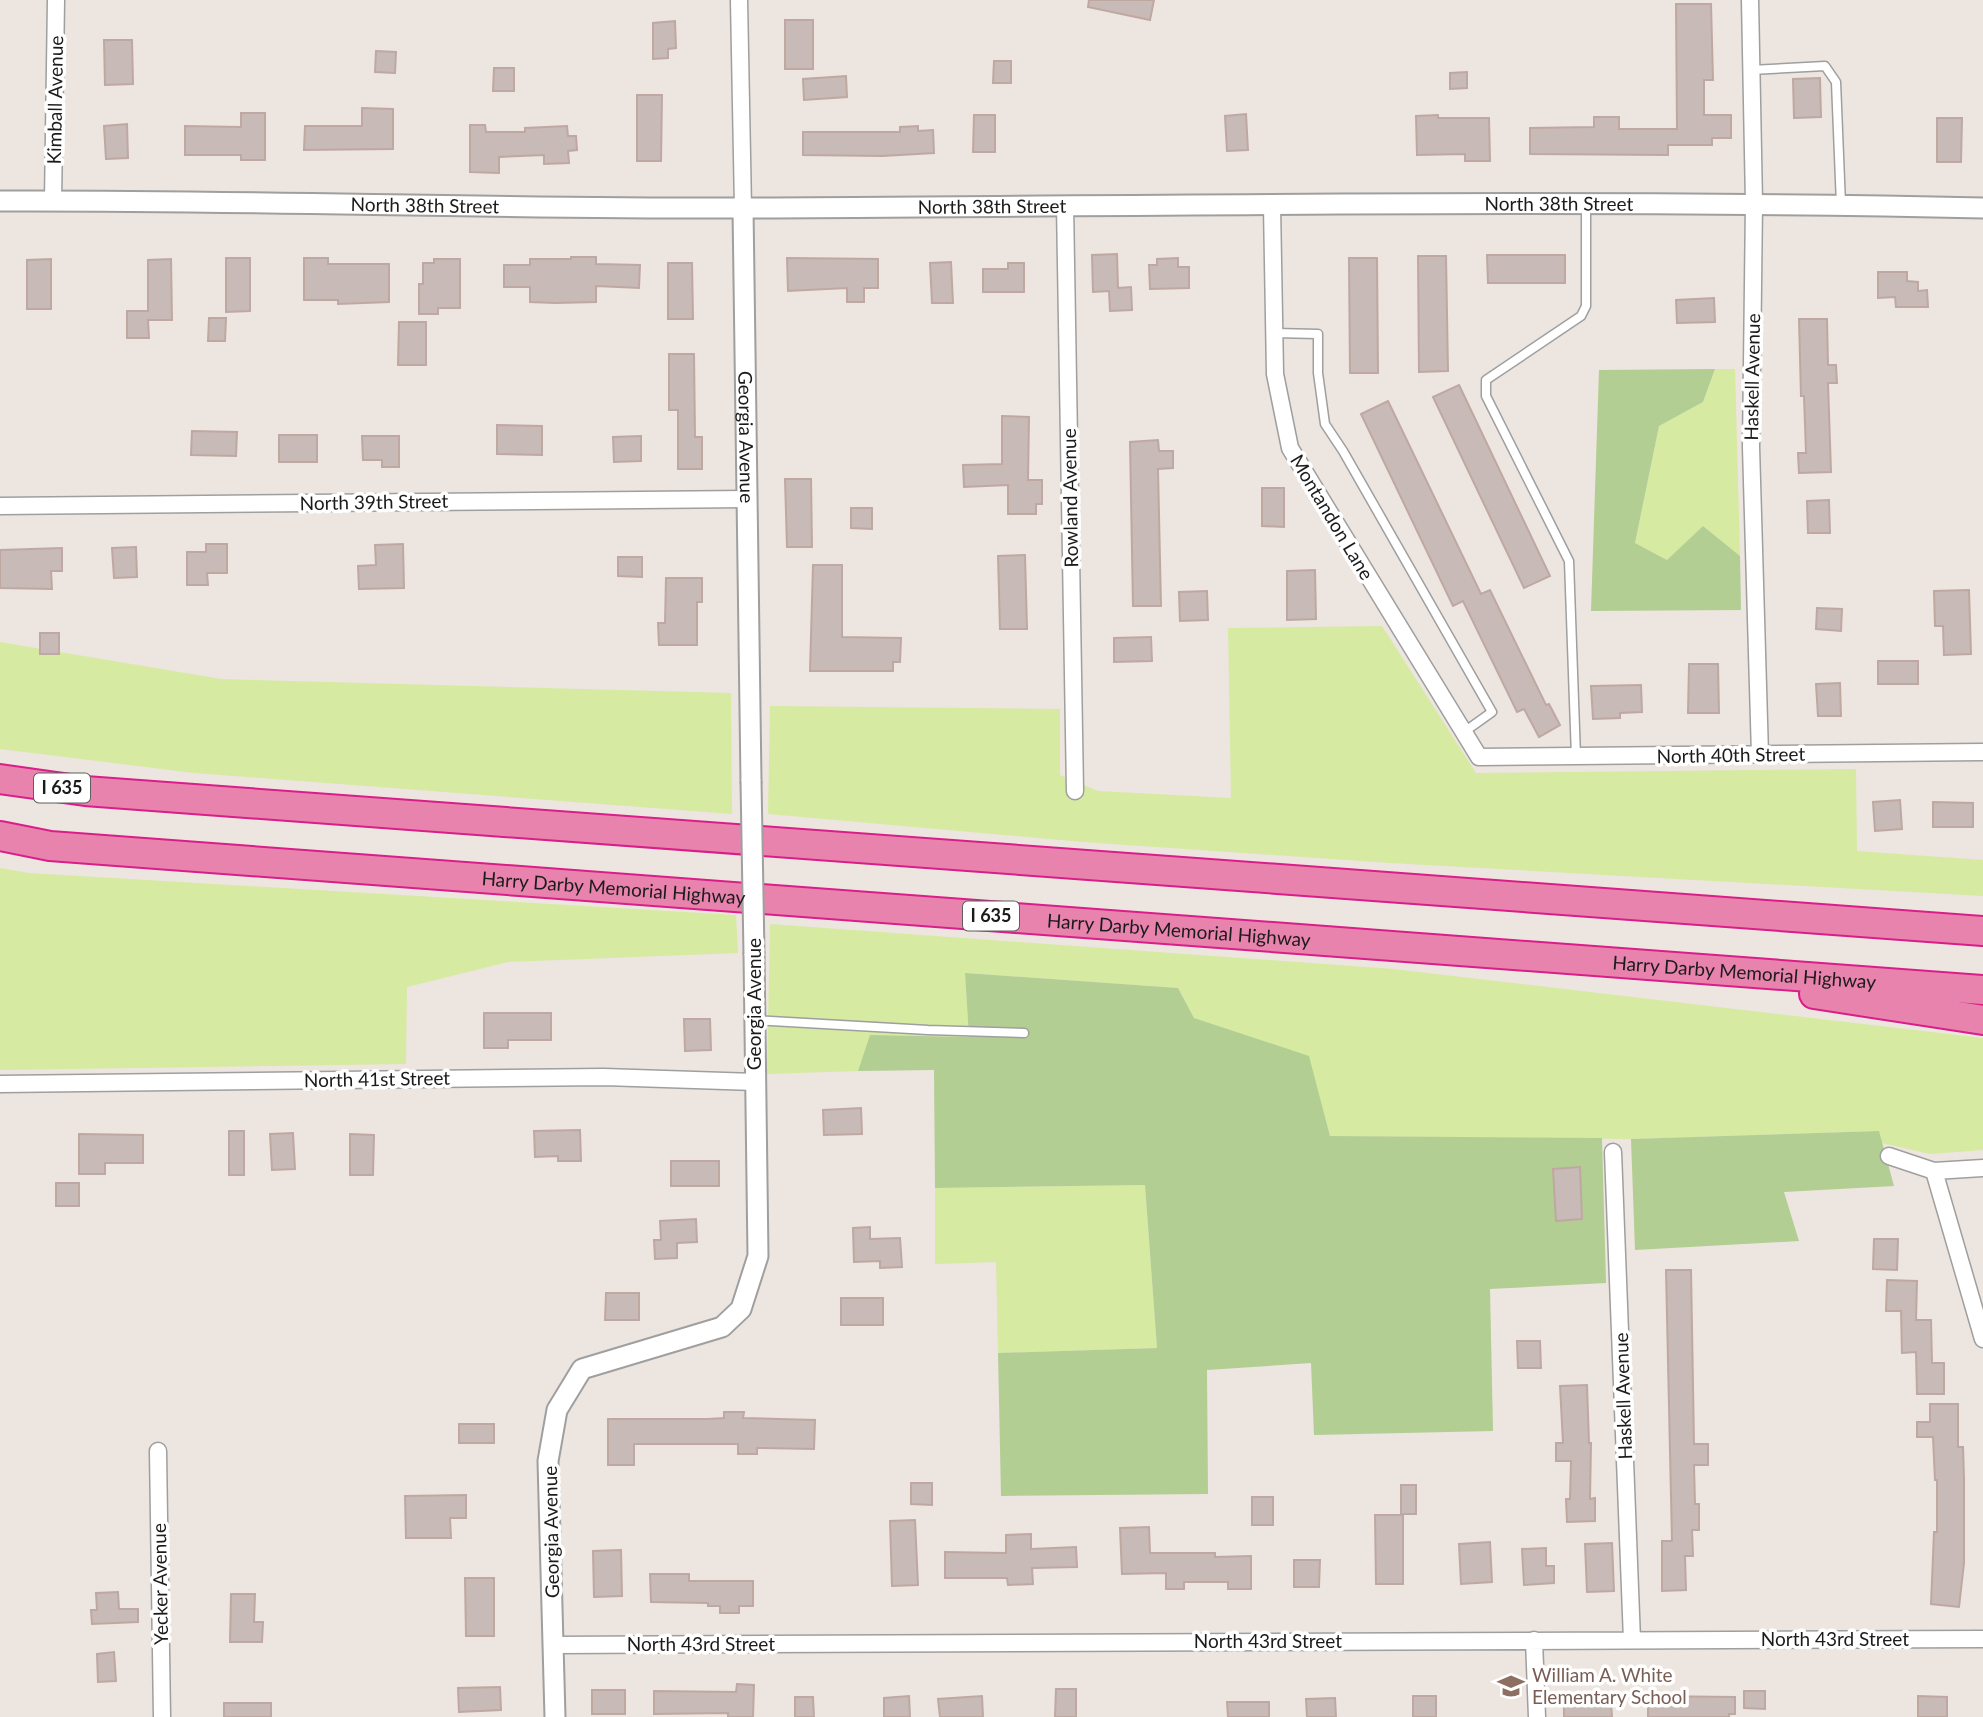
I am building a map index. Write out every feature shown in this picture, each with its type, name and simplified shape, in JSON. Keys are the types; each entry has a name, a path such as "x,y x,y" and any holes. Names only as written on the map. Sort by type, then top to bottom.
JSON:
{"highway":[{"name":"I 635","path":"0,779 85,791 1983,931"},
{"name":"Harry Darby Memorial Highway","path":"0,836 50,846 1983,990"},
{"path":"1604,962 1983,1020"}],"street":[{"name":"Kimball Avenue","path":"53,201 56,0"},
{"name":"Georgia Avenue","path":"555,1717 548,1461 557,1410 582,1369 722,1327 741,1309 758,1256 739,0"},
{"name":"Haskell Avenue","path":"1749,0 1754,203 1751,447 1760,755"},
{"name":"North 38th Street","path":"0,201 743,208 1754,203 1983,208"},
{"name":"Rowland Avenue","path":"1065,205 1075,791"},
{"name":"Montandon Lane","path":"1272,206 1275,374 1290,448 1479,757"},
{"name":"North 39th Street","path":"0,506 747,499"},
{"name":"North 40th Street","path":"1479,757 1983,752"},
{"name":"North 41st Street","path":"0,1084 604,1077 755,1082"},
{"name":"Haskell Avenue","path":"1614,1152 1632,1640"},
{"path":"1889,1156 1934,1171 1983,1168"},
{"path":"1934,1171 1983,1339"},
{"name":"Yecker Avenue","path":"158,1451 162,1717"},
{"name":"North 43rd Street","path":"553,1645 1983,1639"},
{"path":"1534,1640 1537,1717"}],"lane":[{"path":"1751,70 1825,66 1836,82 1841,205"},
{"path":"1576,757 1569,561 1486,396 1486,380 1581,316 1586,306 1586,205"},
{"path":"1274,333 1318,334 1318,373 1325,424 1492,712 1464,732"},
{"path":"754,1020 916,1030 1024,1033"}],"green space":[{"path":"1715,369 1735,369 1740,556 1703,526 1667,560 1635,543 1659,426 1703,402"},
{"path":"1715,369 1703,402 1659,426 1635,543 1667,560 1703,526 1740,556 1741,610 1591,611 1599,370"},
{"path":"1382,626 1476,773 1856,769 1857,851 1983,860 1983,896 1390,863 1083,842 768,814 770,706 1060,709 1060,775 1098,791 1231,798 1228,628"},
{"path":"0,642 221,679 731,693 732,814 194,773 0,749"},
{"path":"0,868 29,873 736,915 738,953 508,962 407,987 406,1064 0,1070"},
{"path":"770,924 1393,969 1983,1038 1983,1150 1930,1154 1882,1143 1878,1131 1631,1139 1330,1136 1309,1057 1194,1018 1178,988 965,973 969,1037 871,1035 858,1071 767,1074"},
{"path":"965,973 1178,988 1194,1018 1309,1056 1330,1136 1602,1138 1606,1283 1490,1289 1493,1431 1314,1435 1311,1363 1207,1370 1208,1494 1001,1496 998,1353 1157,1348 1145,1185 935,1188 934,1070 858,1071 870,1035 969,1037"},
{"path":"1879,1131 1894,1186 1784,1192 1799,1241 1635,1250 1631,1139"},
{"path":"1145,1185 1157,1348 998,1353 996,1262 935,1264 935,1188"}],"building":[{"path":"1089,0 1154,0 1150,20 1088,7"},
{"path":"1676,4 1711,4 1713,80 1704,80 1704,115 1731,115 1731,138 1712,138 1712,145 1668,145 1668,155 1530,154 1530,128 1594,127 1594,117 1619,117 1619,129 1677,129"},
{"path":"785,20 813,20 813,69 785,69"},
{"path":"675,21 676,48 668,49 668,58 653,59 653,23"},
{"path":"104,40 132,40 133,84 105,85"},
{"path":"376,51 396,52 395,73 375,72"},
{"path":"994,61 1011,61 1011,83 993,83"},
{"path":"494,68 514,68 514,91 493,91"},
{"path":"1467,72 1467,88 1450,89 1450,73"},
{"path":"846,76 847,97 804,100 803,79"},
{"path":"1820,78 1821,117 1794,118 1793,79"},
{"path":"637,95 662,95 661,161 637,161"},
{"path":"362,108 393,109 393,149 304,150 305,126 362,126"},
{"path":"241,113 265,113 265,160 241,160 241,155 185,155 185,126 241,127"},
{"path":"1246,114 1248,150 1227,151 1225,116"},
{"path":"974,115 995,115 995,152 973,152"},
{"path":"1438,115 1438,118 1489,118 1490,161 1465,161 1465,154 1417,155 1416,116"},
{"path":"1937,118 1962,118 1961,162 1937,162"},
{"path":"127,124 128,158 106,159 104,126"},
{"path":"470,125 485,125 486,132 525,132 525,128 567,126 568,136 576,136 577,150 568,151 569,163 544,164 544,155 499,157 499,173 470,172"},
{"path":"918,126 918,131 933,130 934,153 882,156 803,155 803,132 900,132 900,127"},
{"path":"1117,254 1118,288 1131,287 1132,310 1110,311 1109,291 1093,292 1092,255"},
{"path":"1487,255 1565,255 1565,283 1488,283"},
{"path":"1418,256 1446,256 1448,371 1419,372"},
{"path":"596,257 596,264 640,265 639,288 596,286 596,302 555,303 530,302 530,287 504,287 504,265 530,265 530,259"},
{"path":"226,258 250,258 250,311 226,312"},
{"path":"304,258 328,258 328,264 389,264 389,302 338,304 338,300 304,300"},
{"path":"787,258 878,259 878,288 864,288 864,302 847,302 847,288 788,291"},
{"path":"1178,258 1178,267 1189,267 1189,288 1150,289 1149,265 1157,265 1157,259"},
{"path":"1349,258 1377,258 1378,373 1350,373"},
{"path":"51,259 51,309 27,309 27,260"},
{"path":"171,259 172,320 148,320 149,338 127,338 127,311 148,311 148,260"},
{"path":"434,259 460,259 460,308 438,308 438,314 419,314 419,284 423,284 423,263 434,263"},
{"path":"951,262 953,303 932,303 930,263"},
{"path":"668,263 692,263 693,319 668,319"},
{"path":"1008,263 1024,263 1024,292 983,292 983,269 1008,269"},
{"path":"1878,272 1907,272 1907,281 1918,282 1918,291 1927,290 1928,307 1896,307 1895,297 1878,298"},
{"path":"1714,298 1715,322 1677,323 1676,300"},
{"path":"209,318 226,318 225,341 208,341"},
{"path":"1799,319 1827,319 1828,365 1836,365 1837,383 1828,383 1831,472 1799,473 1798,453 1806,453"},
{"path":"399,322 426,322 426,365 398,365"},
{"path":"669,354 694,354 695,437 702,437 702,469 678,469 678,410 669,410"},
{"path":"1459,385 1550,576 1524,588 1433,397"},
{"path":"1388,401 1481,594 1490,590 1546,705 1549,704 1560,725 1539,737 1524,709 1517,712 1463,601 1453,606 1361,414"},
{"path":"1002,416 1029,417 1028,480 1042,480 1042,504 1036,504 1036,514 1008,514 1008,485 964,487 963,465 1002,464"},
{"path":"497,425 542,426 542,455 497,454"},
{"path":"192,431 237,432 236,456 191,455"},
{"path":"279,435 317,435 317,462 279,462"},
{"path":"362,436 399,436 399,467 382,467 382,460 363,460"},
{"path":"641,436 641,461 614,462 613,437"},
{"path":"1158,440 1159,451 1173,451 1173,468 1158,469 1161,606 1133,606 1130,442"},
{"path":"785,479 811,479 812,547 787,547"},
{"path":"1262,488 1284,488 1284,527 1262,526"},
{"path":"1829,500 1830,533 1808,533 1807,501"},
{"path":"851,508 872,508 872,529 851,528"},
{"path":"206,544 227,544 227,573 207,573 208,585 187,585 187,552 206,552"},
{"path":"403,544 404,588 359,589 358,566 376,565 375,545"},
{"path":"136,547 137,577 114,578 112,548"},
{"path":"62,548 62,571 51,571 52,589 0,588 0,550"},
{"path":"1025,555 1027,629 1000,629 998,556"},
{"path":"618,557 642,557 642,577 618,576"},
{"path":"813,565 842,565 842,637 901,638 900,662 893,662 893,671 810,671"},
{"path":"1315,570 1316,619 1287,620 1287,571"},
{"path":"666,578 702,578 702,602 697,602 697,645 659,645 658,623 665,623"},
{"path":"1969,590 1971,654 1944,655 1943,626 1935,626 1934,591"},
{"path":"1207,591 1208,620 1180,621 1179,592"},
{"path":"1817,608 1842,609 1841,631 1816,629"},
{"path":"40,633 59,633 59,654 40,654"},
{"path":"1151,637 1152,661 1114,662 1114,638"},
{"path":"1878,661 1918,661 1918,684 1878,684"},
{"path":"1689,664 1718,664 1719,713 1688,713"},
{"path":"1840,683 1841,716 1818,716 1816,684"},
{"path":"1641,685 1642,712 1620,713 1620,718 1593,719 1591,686"},
{"path":"1900,800 1902,829 1875,831 1873,802"},
{"path":"1933,802 1973,803 1973,827 1933,827"},
{"path":"484,1013 551,1013 551,1040 508,1040 508,1048 484,1048"},
{"path":"684,1019 710,1019 711,1050 685,1051"},
{"path":"861,1108 862,1134 824,1135 823,1110"},
{"path":"580,1130 581,1161 558,1161 558,1156 535,1157 534,1131"},
{"path":"229,1131 244,1131 244,1175 229,1175"},
{"path":"293,1133 295,1169 272,1170 270,1134"},
{"path":"79,1134 143,1135 143,1163 105,1163 105,1174 79,1174"},
{"path":"350,1134 374,1135 373,1175 350,1175"},
{"path":"671,1161 719,1161 719,1186 671,1186"},
{"path":"1580,1167 1582,1219 1556,1221 1553,1169"},
{"path":"56,1183 79,1183 79,1206 56,1206"},
{"path":"696,1219 697,1242 677,1243 677,1258 655,1259 654,1240 661,1240 660,1221"},
{"path":"870,1227 870,1239 900,1238 902,1267 880,1268 880,1261 854,1262 853,1228"},
{"path":"1874,1239 1898,1239 1897,1270 1873,1269"},
{"path":"1666,1270 1691,1270 1694,1444 1708,1444 1708,1465 1694,1465 1699,1530 1692,1530 1693,1556 1685,1556 1686,1590 1662,1591 1662,1541 1672,1541"},
{"path":"1887,1280 1917,1281 1916,1320 1931,1320 1932,1363 1944,1363 1944,1394 1917,1394 1916,1352 1902,1353 1901,1311 1886,1311"},
{"path":"606,1293 639,1293 639,1320 605,1320"},
{"path":"841,1298 883,1298 883,1325 841,1325"},
{"path":"1517,1341 1540,1341 1541,1368 1518,1368"},
{"path":"1587,1385 1591,1443 1590,1499 1595,1498 1595,1521 1567,1522 1566,1499 1570,1499 1571,1461 1556,1461 1556,1443 1563,1443 1560,1386"},
{"path":"1930,1404 1958,1404 1958,1447 1963,1447 1964,1479 1964,1563 1959,1607 1931,1604 1934,1532 1937,1532 1937,1480 1933,1437 1917,1437 1917,1422 1930,1422"},
{"path":"724,1412 744,1412 743,1418 815,1420 814,1449 757,1448 757,1454 738,1454 738,1444 634,1444 634,1465 608,1465 608,1419 708,1419 724,1418"},
{"path":"459,1424 494,1424 494,1443 459,1443"},
{"path":"911,1483 932,1483 932,1505 911,1504"},
{"path":"1401,1485 1416,1485 1416,1514 1401,1514"},
{"path":"466,1495 466,1518 450,1518 451,1538 406,1538 405,1496"},
{"path":"1252,1497 1273,1497 1273,1525 1252,1525"},
{"path":"1375,1515 1403,1515 1403,1584 1376,1584"},
{"path":"915,1520 918,1585 892,1586 890,1521"},
{"path":"1149,1527 1150,1553 1251,1556 1251,1589 1228,1589 1228,1582 1184,1582 1184,1589 1166,1589 1166,1573 1122,1574 1120,1528"},
{"path":"1031,1534 1031,1549 1076,1547 1077,1567 1032,1568 1033,1584 1008,1585 1007,1578 945,1578 945,1552 1006,1553 1006,1535"},
{"path":"1490,1542 1492,1582 1461,1584 1459,1544"},
{"path":"1612,1543 1614,1591 1587,1592 1585,1544"},
{"path":"1546,1548 1546,1566 1554,1566 1554,1583 1524,1585 1522,1549"},
{"path":"621,1550 622,1596 594,1597 593,1551"},
{"path":"1294,1560 1320,1560 1319,1587 1294,1587"},
{"path":"650,1574 689,1574 689,1581 753,1581 753,1606 739,1606 739,1613 720,1613 720,1606 708,1606 708,1603 651,1602"},
{"path":"465,1578 494,1578 494,1636 466,1636"},
{"path":"118,1592 119,1609 138,1609 138,1622 92,1624 91,1610 97,1610 96,1593"},
{"path":"231,1594 255,1594 254,1622 263,1622 262,1642 230,1642"},
{"path":"114,1652 116,1681 98,1682 97,1654"},
{"path":"737,1684 754,1685 753,1717 728,1717 728,1713 654,1714 654,1691 736,1692"},
{"path":"500,1687 501,1710 459,1712 458,1688"},
{"path":"1056,1689 1076,1689 1076,1717 1055,1717"},
{"path":"592,1690 625,1690 625,1714 592,1714"},
{"path":"1744,1691 1765,1691 1765,1709 1744,1708"},
{"path":"909,1696 910,1717 884,1717 884,1698"},
{"path":"982,1696 983,1717 940,1717 938,1699"},
{"path":"1413,1696 1436,1696 1436,1717 1413,1717"},
{"path":"1648,1696 1735,1697 1735,1714 1729,1714 1729,1717 1648,1717"},
{"path":"1918,1696 1947,1697 1947,1717 1918,1717"},
{"path":"795,1697 813,1697 814,1717 795,1717"},
{"path":"1335,1698 1336,1717 1307,1717 1306,1699"},
{"path":"1227,1702 1269,1702 1269,1717 1228,1717"},
{"path":"1611,1702 1612,1717 1564,1717 1564,1705"},
{"path":"224,1703 271,1703 271,1717 224,1717"}],"place":[{"name":"William A. White Elementary School","path":"1511,1686"}]}
